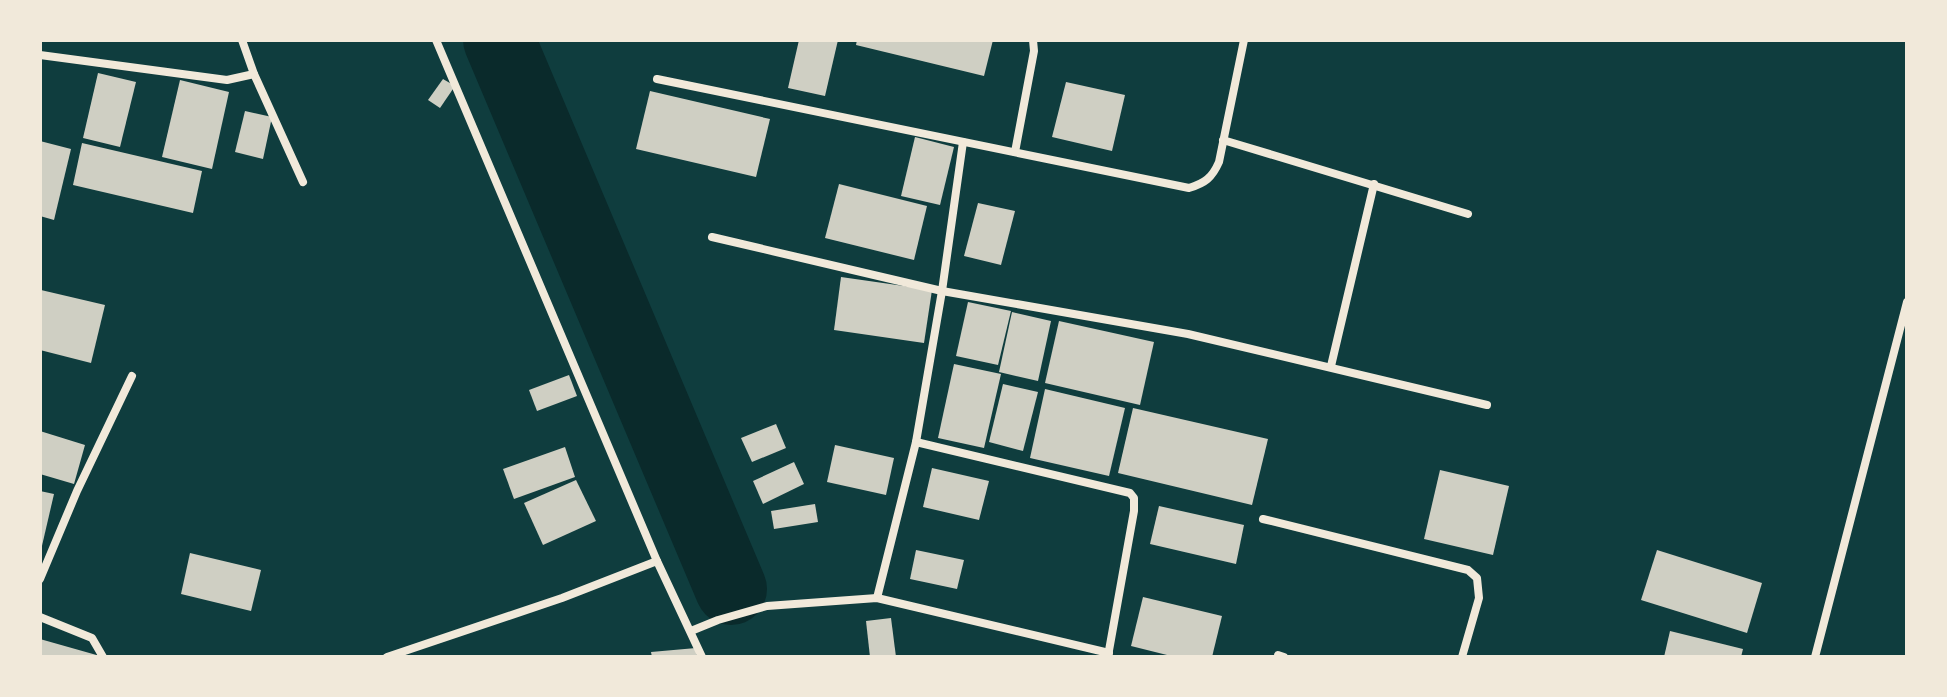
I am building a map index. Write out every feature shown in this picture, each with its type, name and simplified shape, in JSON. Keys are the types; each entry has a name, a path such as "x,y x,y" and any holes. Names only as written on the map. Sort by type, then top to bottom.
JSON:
{"street":[{"path":"242,40 303,182"},
{"path":"436,40 657,561 702,657"},
{"path":"1015,152 1034,51 1033,40"},
{"path":"657,79 1189,188 1213,175 1244,40"},
{"path":"40,55 227,80 254,74"},
{"path":"1223,140 1468,214"},
{"path":"877,598 916,442 963,142"},
{"path":"1331,366 1374,184"},
{"path":"712,237 942,291 1188,334 1487,405"},
{"path":"1815,657 1907,302"},
{"path":"40,579 77,491 132,376"},
{"path":"691,631 767,606 877,598 1109,655 1134,511 1134,498 1130,493 916,442"},
{"path":"1263,519 1468,570 1477,578 1479,598 1462,657"},
{"path":"387,657 562,598 657,561"},
{"path":"40,617 92,638 103,657"}],"building":[{"path":"799,40 838,40 825,96 788,88"},
{"path":"857,40 993,40 984,76 856,45"},
{"path":"98,73 136,82 120,147 83,138"},
{"path":"443,79 455,86 440,108 428,100"},
{"path":"180,80 229,92 212,169 162,157"},
{"path":"1066,82 1125,95 1112,151 1052,137"},
{"path":"650,91 770,119 756,177 636,149"},
{"path":"245,111 272,117 263,159 235,152"},
{"path":"915,137 954,147 940,205 901,196"},
{"path":"40,141 71,149 54,220 40,216"},
{"path":"82,143 202,171 193,213 73,185"},
{"path":"839,184 927,206 914,260 825,238"},
{"path":"978,203 1015,211 1001,265 964,256"},
{"path":"841,277 932,290 924,343 834,330"},
{"path":"41,290 105,305 91,363 40,350"},
{"path":"968,302 1011,311 998,365 956,356"},
{"path":"1012,312 1051,321 1038,381 999,372"},
{"path":"1059,321 1154,342 1140,405 1045,383"},
{"path":"954,364 1001,374 984,448 938,438"},
{"path":"569,375 577,396 537,411 529,390"},
{"path":"1003,384 1038,392 1023,451 989,442"},
{"path":"1045,389 1125,408 1109,476 1030,458"},
{"path":"1133,408 1268,439 1252,505 1118,473"},
{"path":"776,424 786,448 752,462 741,438"},
{"path":"40,431 85,445 74,484 40,474"},
{"path":"835,445 894,458 886,495 827,482"},
{"path":"565,447 575,477 514,499 503,469"},
{"path":"794,462 804,484 763,504 753,481"},
{"path":"932,468 989,481 979,520 923,507"},
{"path":"1440,470 1509,486 1493,555 1424,539"},
{"path":"576,480 596,521 543,545 524,503"},
{"path":"40,491 54,494 41,550 40,550"},
{"path":"815,504 818,522 774,529 771,511"},
{"path":"1159,506 1244,525 1236,564 1150,544"},
{"path":"916,550 964,560 957,589 910,579"},
{"path":"1657,550 1762,583 1747,633 1641,600"},
{"path":"190,553 261,570 251,611 181,594"},
{"path":"1143,597 1222,616 1212,657 1175,657 1131,646"},
{"path":"891,618 896,657 870,657 866,621"},
{"path":"1670,631 1743,649 1741,657 1664,657"},
{"path":"40,639 100,656 100,657 40,657"},
{"path":"696,648 697,657 652,657 651,652"}],"waterway":[{"path":"499,40 731,589"}]}
